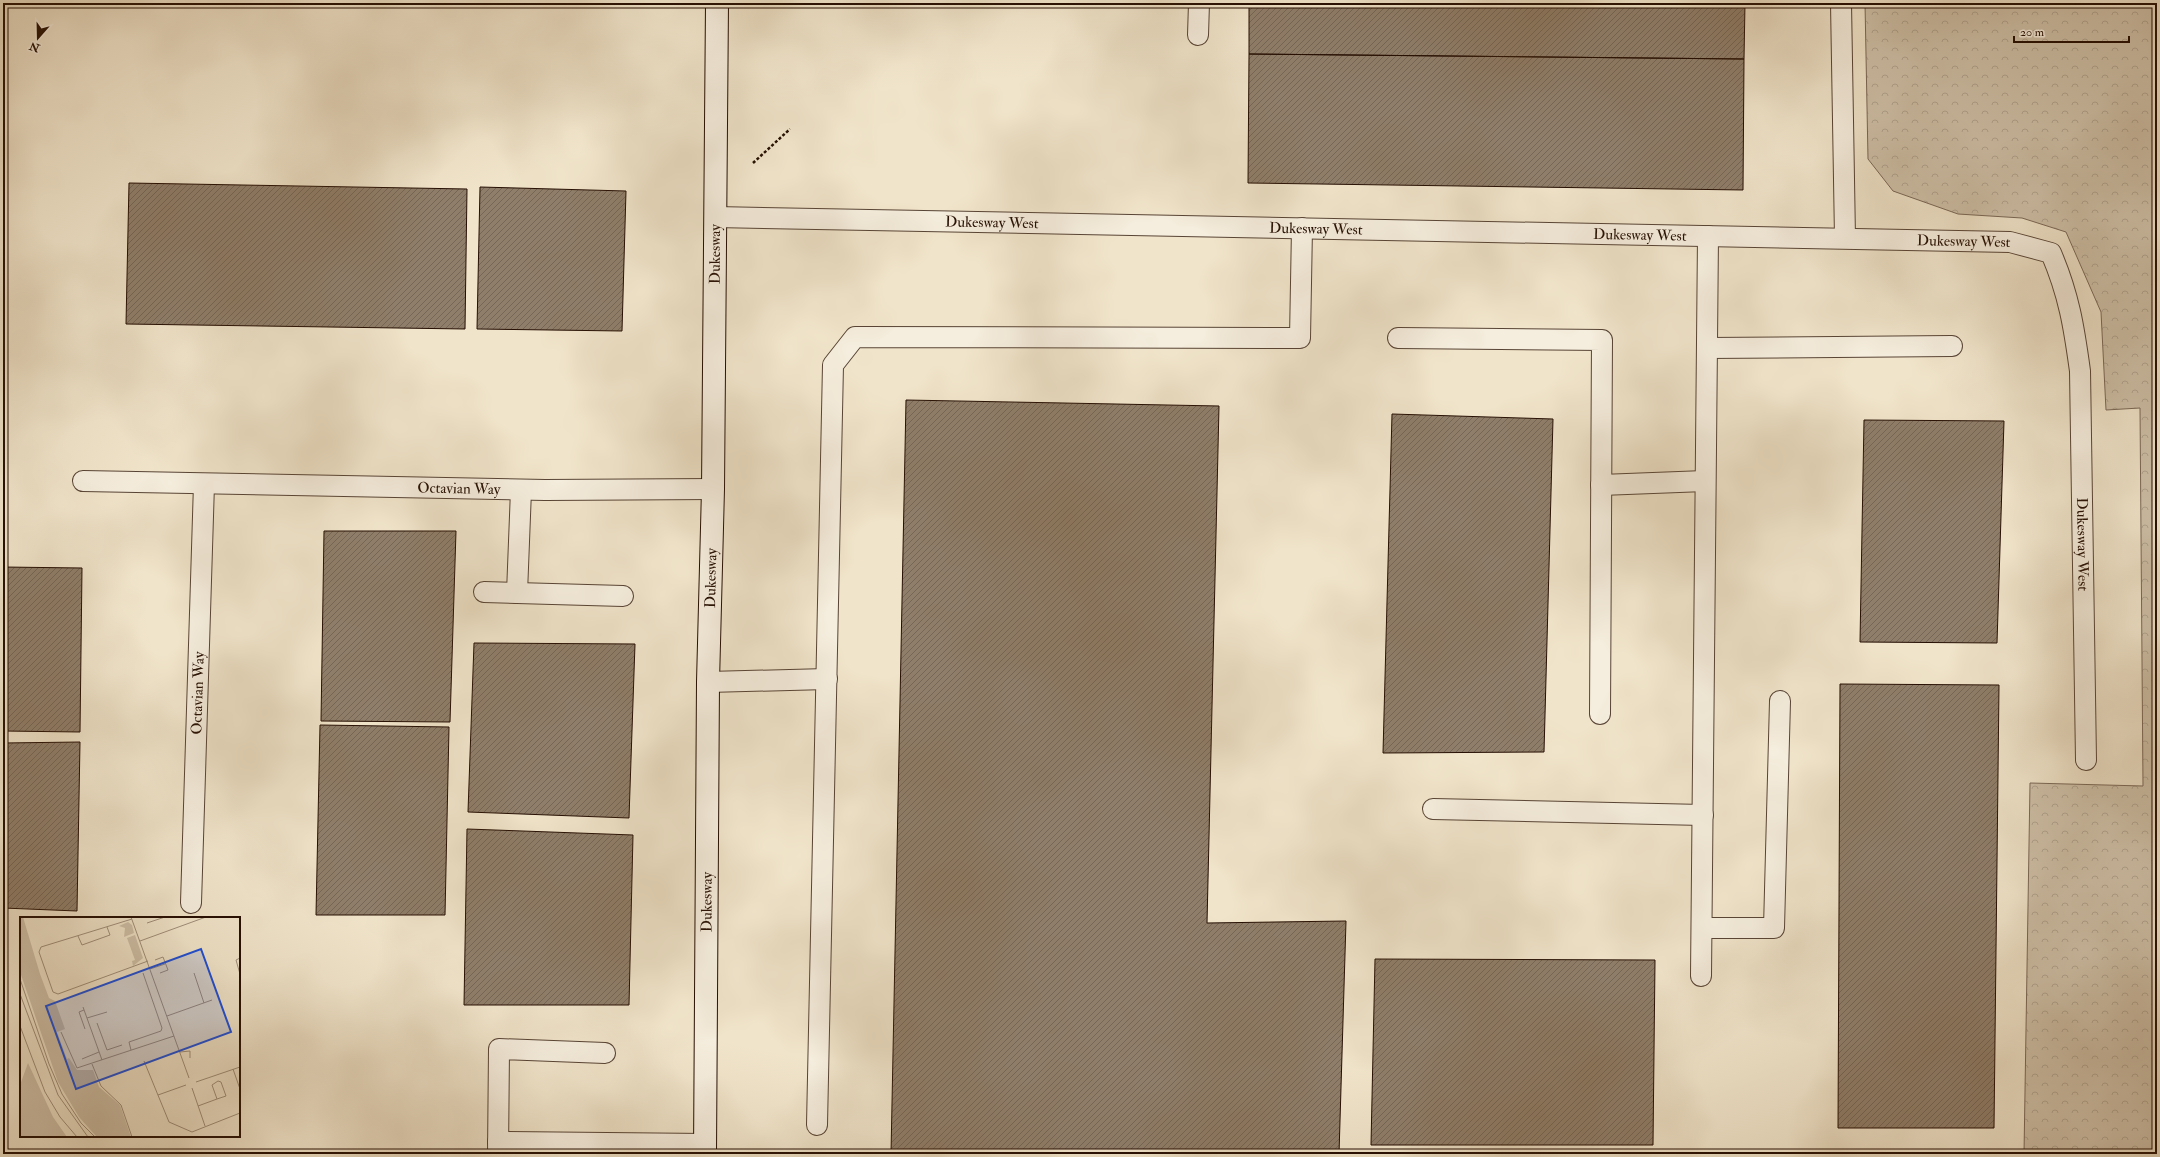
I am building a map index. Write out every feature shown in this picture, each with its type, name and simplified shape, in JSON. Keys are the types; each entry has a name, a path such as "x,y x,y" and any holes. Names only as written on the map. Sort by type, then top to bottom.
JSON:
{"street":[{"name":"Dukesway","path":"705,1149 708,682 713,489 717,3"}],"lane":[{"path":"1198,35 1199,3"},
{"path":"1841,3 1845,238"},
{"name":"Dukesway West","path":"715,217 2010,242 2051,254 2063,281 2072,315 2080,371 2086,760"},
{"path":"817,1125 833,365 855,337 1300,338 1302,228"},
{"path":"1701,976 1708,236"},
{"path":"1398,338 1602,340 1600,714"},
{"path":"1707,348 1952,346"},
{"name":"Octavian Way","path":"84,481 521,490 713,489"},
{"path":"1601,485 1705,481"},
{"name":"Octavian Way","path":"191,903 204,484"},
{"path":"517,593 521,490"},
{"path":"484,592 623,596"},
{"path":"708,682 827,679"},
{"path":"1702,928 1774,928 1780,701"},
{"path":"1433,810 1703,815"},
{"path":"605,1053 499,1050 498,1148 705,1149"}],"path":[{"path":"753,163 790,129"}],"green space":[{"path":"1865,3 2157,3 2157,1154 2024,1154 2030,783 2143,786 2140,408 2106,410 2101,312 2066,232 2022,218 1958,214 1893,191 1868,159"}],"building":[{"path":"1249,3 1745,3 1744,59 1249,54"},
{"path":"1249,54 1744,59 1743,190 1248,183"},
{"path":"129,183 467,189 465,329 126,324"},
{"path":"480,187 626,191 622,331 477,329"},
{"path":"906,400 1219,406 1207,923 1346,921 1339,1154 891,1154"},
{"path":"1392,414 1553,419 1544,752 1383,753"},
{"path":"1864,420 2004,421 1997,643 1860,642"},
{"path":"324,531 456,531 450,722 321,721"},
{"path":"3,567 82,568 80,732 3,731"},
{"path":"474,643 635,644 629,818 468,812"},
{"path":"1840,684 1999,685 1994,1128 1838,1128"},
{"path":"320,725 449,727 445,915 316,915"},
{"path":"80,742 77,911 3,908 3,743"},
{"path":"467,829 633,835 629,1005 464,1005"},
{"path":"1375,959 1655,960 1653,1145 1371,1145"}]}
